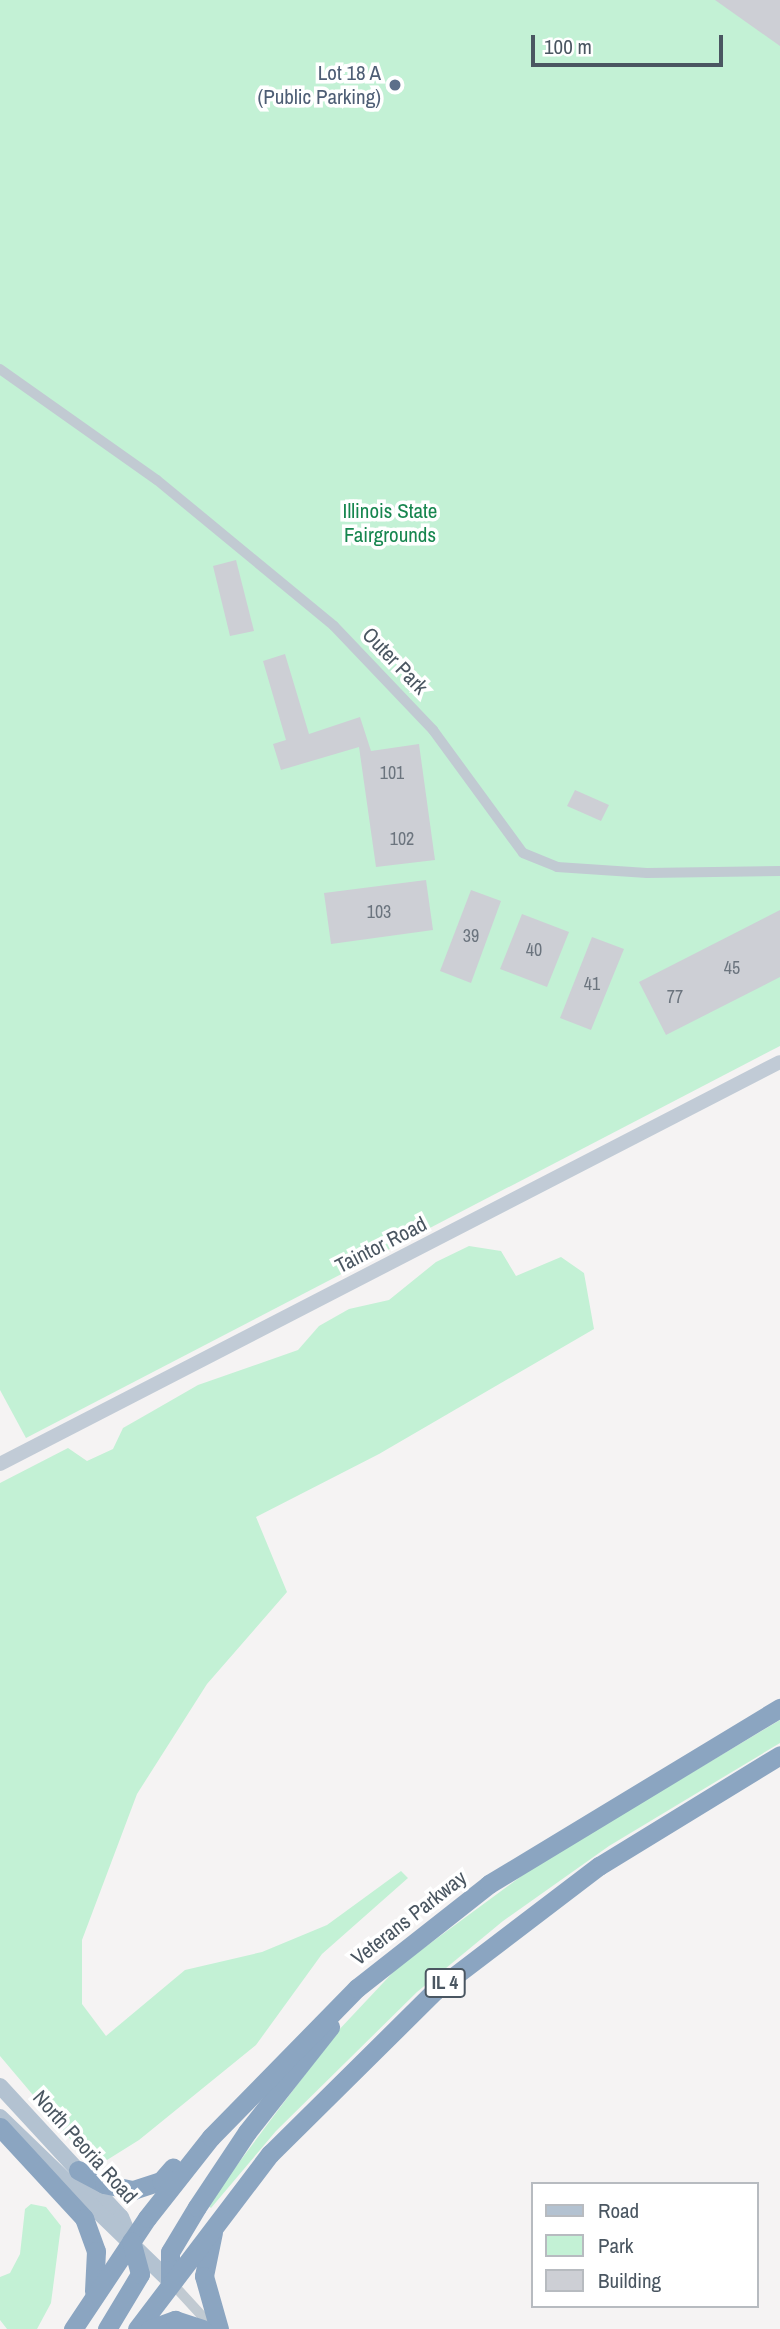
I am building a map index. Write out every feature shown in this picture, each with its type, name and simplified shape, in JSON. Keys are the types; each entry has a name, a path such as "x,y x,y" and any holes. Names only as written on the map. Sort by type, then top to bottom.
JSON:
{"highway":[{"name":"Veterans Parkway","path":"131,2241 211,2137 302,2039 364,1982 489,1884 780,1707"},
{"name":"IL 4","path":"170,2281 222,2210 325,2094 480,1954 599,1866 780,1755"},
{"path":"136,2329 170,2281 170,2252 219,2173 364,1982"},
{"path":"78,2170 119,2189 154,2185 254,2073 302,2039"},
{"path":"0,2127 83,2218 96,2251 92,2299"},
{"path":"216,2329 206,2296 204,2260 222,2210"},
{"path":"73,2329 131,2241"},
{"path":"107,2329 140,2274 131,2241"},
{"path":"150,2329 175,2320 203,2329"}],"main road":[{"name":"Taintor Road","path":"0,1464 780,1062"},
{"name":"North Peoria Road","path":"0,2086 121,2217 131,2241"},
{"name":"North Peoria Road","path":"0,2117 115,2233 131,2241 170,2281"}],"street":[{"name":"Outer Park","path":"0,369 157,480 334,626 433,730 523,853 558,867 647,873 780,871"},
{"path":"170,2281 216,2329"}],"green space":[{"name":"Illinois State Fairgrounds","path":"0,0 780,0 780,1046 26,1438 0,1390"},
{"path":"469,1246 501,1251 516,1276 561,1257 584,1273 594,1329 379,1454 256,1517 287,1592 207,1684 137,1794 82,1940 82,2004 106,2036 185,1970 262,1952 327,1925 401,1871 408,1878 322,1954 256,2045 139,2140 107,2160 82,2153 0,2056 0,1483 68,1448 87,1461 113,1449 123,1428 198,1385 298,1350 319,1326 349,1309 389,1300 436,1262"},
{"path":"780,1720 780,1743 609,1846 503,1921 417,1992 276,2131 211,2208 207,2205 336,2033 398,1967 535,1866"},
{"path":"31,2204 46,2207 61,2226 51,2303 37,2329 7,2329 0,2320 0,2277 10,2273 20,2254 25,2209"}],"building":[{"path":"715,0 780,0 780,46"},
{"path":"236,560 254,631 230,636 213,566"},
{"path":"285,654 309,734 360,717 371,751 419,744 435,860 376,867 359,747 281,770 273,744 286,740 263,661"},
{"path":"575,790 609,805 601,821 567,806"},
{"path":"426,880 433,930 331,944 324,893"},
{"path":"471,890 501,901 471,983 440,971"},
{"path":"780,910 780,977 666,1035 639,982"},
{"path":"522,914 569,932 547,987 500,969"},
{"path":"592,937 624,949 591,1030 560,1018"}],"place":[{"name":"Lot 18 A (Public Parking)","path":"395,85"}]}
